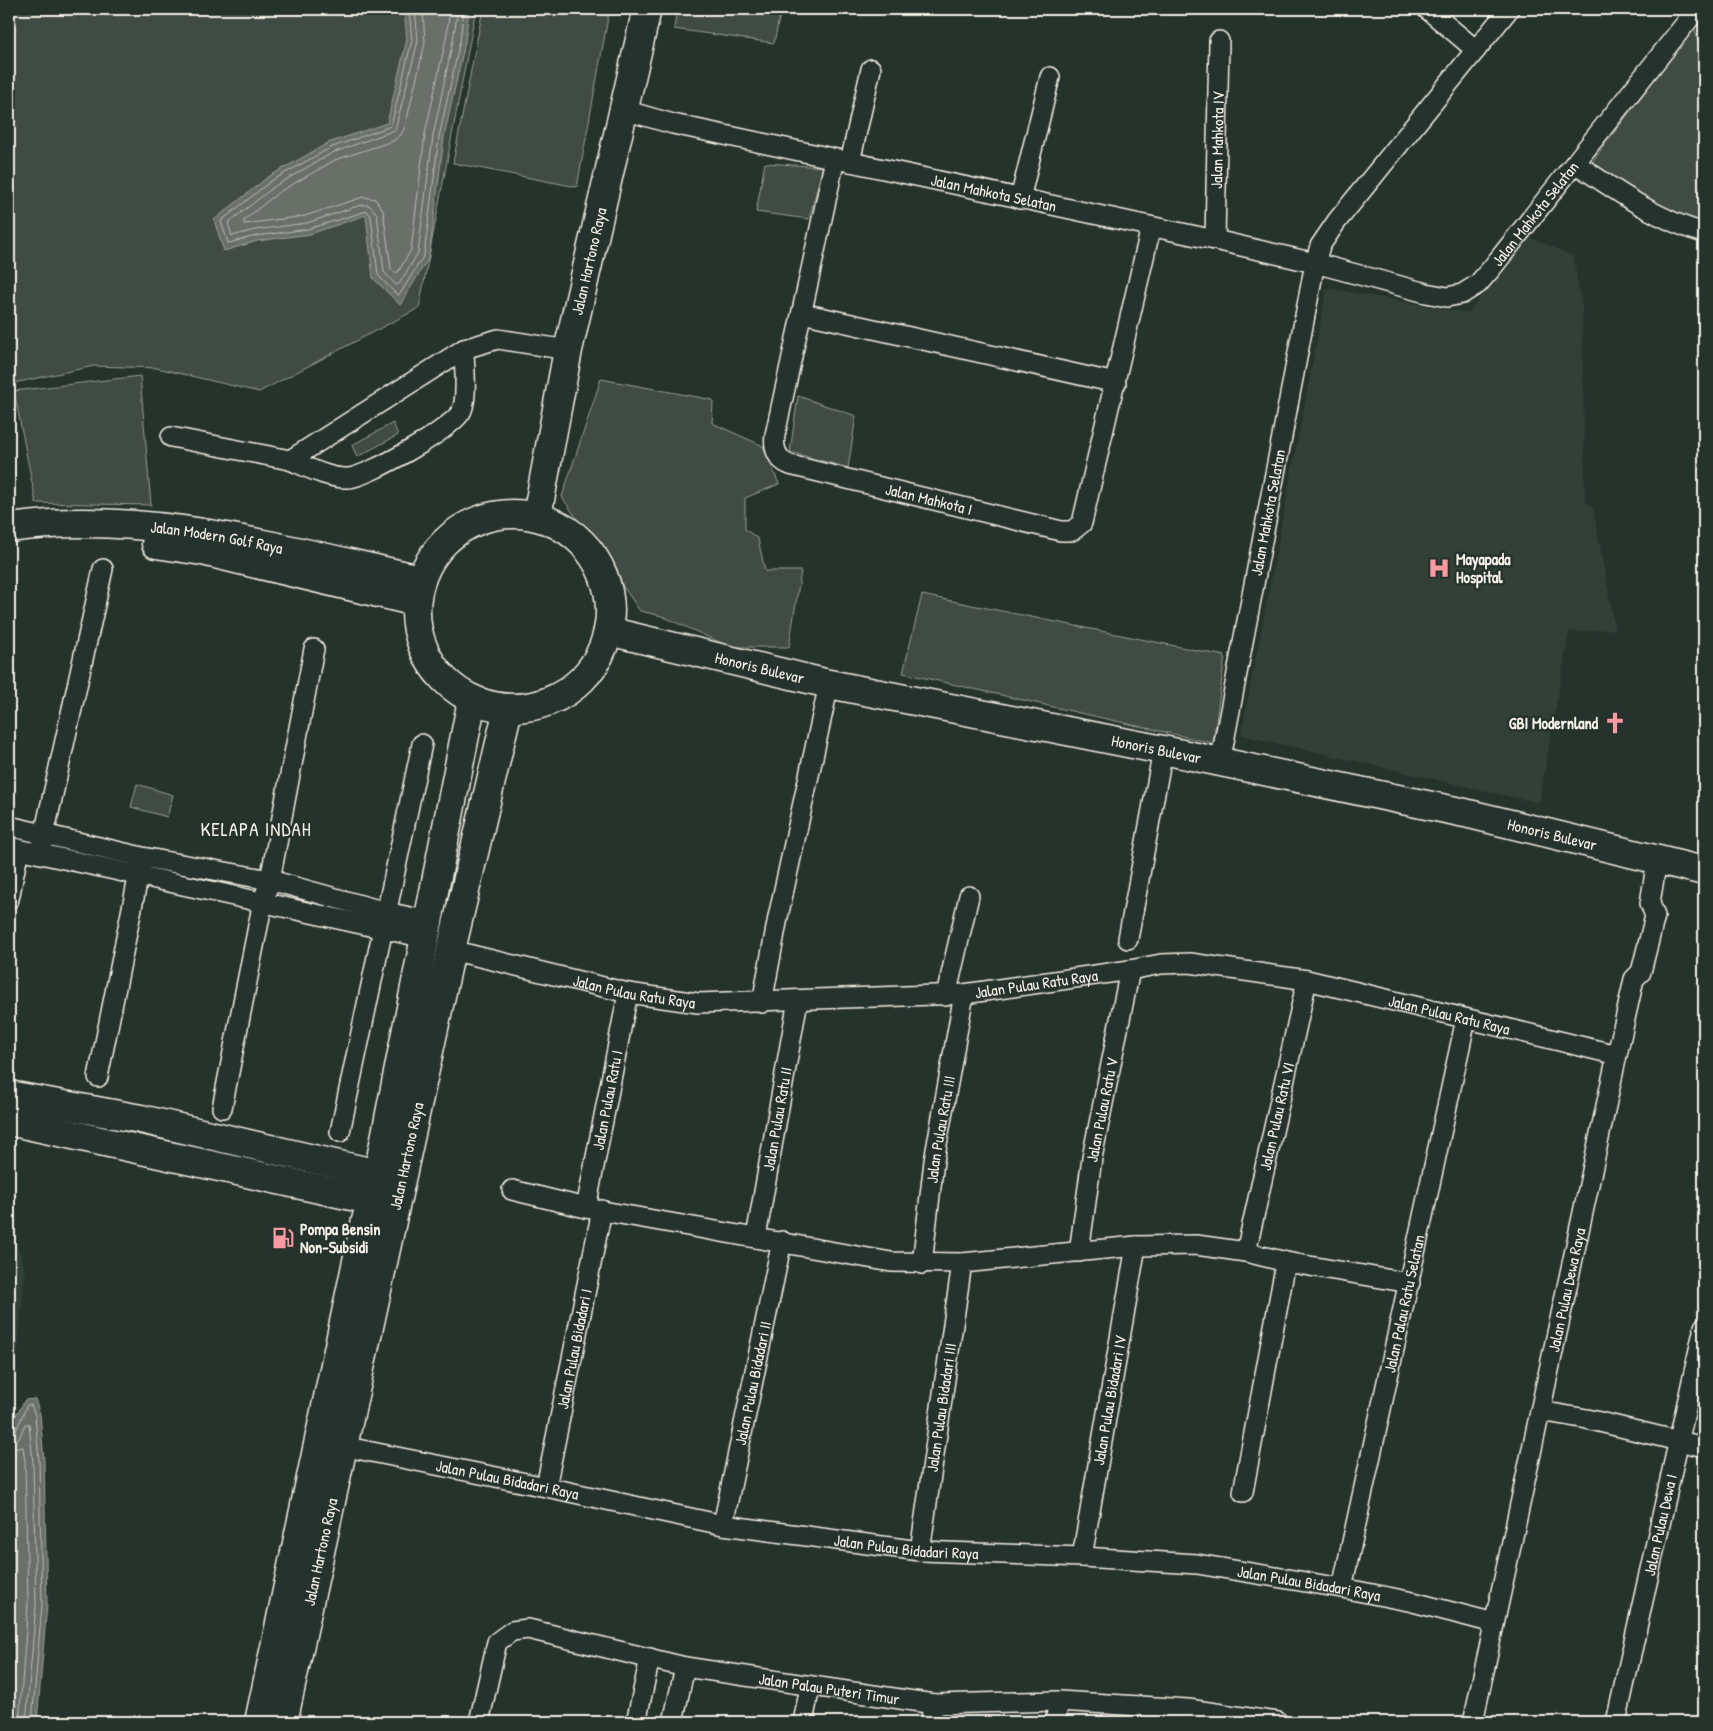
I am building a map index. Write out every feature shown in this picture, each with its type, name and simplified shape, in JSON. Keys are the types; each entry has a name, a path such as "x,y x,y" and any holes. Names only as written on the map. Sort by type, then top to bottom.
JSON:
{"street":[{"name":"Jalan Hartono Raya","path":"537,516 568,350 648,9"},
{"path":"1427,9 1476,50"},
{"name":"Jalan Mahkota Selatan","path":"1220,763 1315,263 1320,246 1337,221 1509,9"},
{"name":"Jalan Mahkota Selatan","path":"624,110 673,124 1215,240 1315,263 1426,294 1447,297 1462,294 1478,284 1697,9"},
{"name":"Jalan Mahkota IV","path":"1215,240 1219,41"},
{"name":"Jalan Mahkota I","path":"871,68 843,160 802,313 773,445 783,462 1060,531 1072,531 1082,523 1152,227"},
{"path":"1020,199 1050,76"},
{"path":"1575,163 1623,196 1672,221 1704,232"},
{"path":"802,313 1116,383"},
{"path":"290,460 464,349 498,339 568,350"},
{"path":"171,437 290,460 330,475 348,478 365,474 443,429 456,419 462,410 464,349"},
{"path":"516,513 537,516 560,525 580,540 596,559 606,582 609,598 608,631 599,657 583,679 561,696 536,706 508,709 472,700 445,681 429,660 420,642 416,622 418,590 429,560 442,544 463,527 495,514 516,513"},
{"name":"Jalan Modern Golf Raya","path":"9,528 77,522 166,527 204,532 418,590"},
{"name":"Jalan Modern Golf Raya","path":"9,545 58,540 134,540 418,590"},
{"path":"40,854 103,569"},
{"name":"Honoris Bulevar","path":"608,631 829,684 1465,812 1704,871"},
{"path":"222,1108 263,901 270,880 314,649"},
{"path":"762,1003 778,917 829,684"},
{"name":"Jalan Hartono Raya","path":"282,1722 331,1444 370,1200 378,1174 472,700"},
{"name":"Jalan Hartono Raya","path":"259,1722 331,1444 508,709"},
{"path":"340,1132 422,744"},
{"path":"1128,939 1163,750"},
{"path":"9,826 44,833 140,866 263,901 384,920 427,930"},
{"path":"9,899 14,848 40,854 270,880 384,920"},
{"name":"Jalan Pulau Dewa Raya","path":"1473,1722 1617,1055 1634,980 1641,972 1655,916 1650,903 1657,860"},
{"path":"98,1077 140,866"},
{"name":"Jalan Pulau Ratu III","path":"922,1264 969,896"},
{"name":"Jalan Pulau Ratu Raya","path":"451,950 628,993 698,1003 762,1003 798,1000 955,995 1161,964 1190,963 1307,980 1617,1055"},
{"name":"Jalan Pulau Ratu V","path":"1079,1252 1092,1158 1130,970"},
{"name":"Jalan Pulau Ratu VI","path":"1246,1252 1307,980"},
{"name":"Jalan Pulau Ratu I","path":"594,1209 628,993"},
{"name":"Jalan Pulau Ratu II","path":"756,1237 798,1000"},
{"name":"Jalan Palau Ratu Selatan","path":"1342,1588 1466,1019"},
{"name":"Jalan Hartono Raya","path":"9,1095 141,1119 378,1174"},
{"name":"Jalan Hartono Raya","path":"9,1121 370,1200"},
{"path":"512,1190 594,1209 782,1241 891,1262 922,1264 962,1263 1136,1246 1196,1245 1246,1252 1286,1262 1410,1283"},
{"name":"Jalan Pulau Bidadari I","path":"546,1487 594,1209"},
{"name":"Jalan Pulau Bidadari II","path":"723,1525 782,1241"},
{"name":"Jalan Pulau Bidadari IV","path":"1082,1557 1136,1246"},
{"path":"1243,1492 1286,1262"},
{"name":"Jalan Pulau Bidadari III","path":"920,1551 962,1263"},
{"name":"Jalan Pulau Dewa I","path":"1616,1722 1704,1327"},
{"path":"1540,1411 1587,1419 1704,1447"},
{"name":"Jalan Pulau Bidadari Raya","path":"331,1444 723,1525 920,1551 1082,1557 1197,1564 1413,1602 1494,1624"},
{"name":"Jalan Palau Puteri Timur","path":"479,1722 497,1642 512,1631 528,1629 685,1667 810,1687 932,1713 1059,1701 1187,1716 1278,1722"},
{"path":"636,1722 650,1658"},
{"path":"673,1722 685,1667"},
{"path":"803,1722 810,1687"},
{"path":"1055,1722 1059,1701"}],"shaded area":[{"path":"9,9 476,9 419,308 259,392 157,368 94,366 9,384"},
{"path":"483,9 594,9 609,12 577,187 453,163"},
{"path":"677,9 781,9 774,43 674,29"},
{"path":"1694,26 1704,66 1704,221 1665,211 1592,162"},
{"path":"765,163 823,167 809,219 756,212"},
{"name":"Mayapada Hospital","path":"1527,236 1573,256 1582,306 1585,502 1593,507 1615,629 1569,632 1539,803 1241,735 1327,288 1468,313"},
{"path":"140,376 151,505 36,503 14,391"},
{"path":"601,379 713,400 712,423 763,446 779,484 745,498 745,529 758,539 765,571 801,571 789,647 730,647 662,616 640,611 562,497"},
{"path":"798,396 856,416 848,468 790,452"},
{"path":"393,423 398,435 357,457 352,445"},
{"path":"922,595 1225,656 1213,743 903,673"},
{"path":"137,784 173,795 167,817 131,807"},
{"path":"9,1222 25,1269 15,1388 9,1389"}],"water":[{"path":"404,9 469,9 465,42 444,137 429,257 400,305 373,278 366,215 310,234 257,241 224,251 214,220 268,177 328,143 387,123 407,39"},
{"path":"35,1399 40,1414 44,1461 47,1605 37,1722 9,1722 9,1439 15,1417 25,1400"}],"place":[{"name":"Mayapada Hospital","path":"1439,568"},
{"name":"GBI Modernland","path":"1615,723"},
{"name":"Pompa Bensin Non-Subsidi","path":"283,1238"}],"district":[{"name":"KELAPA INDAH","path":"256,829"}]}
